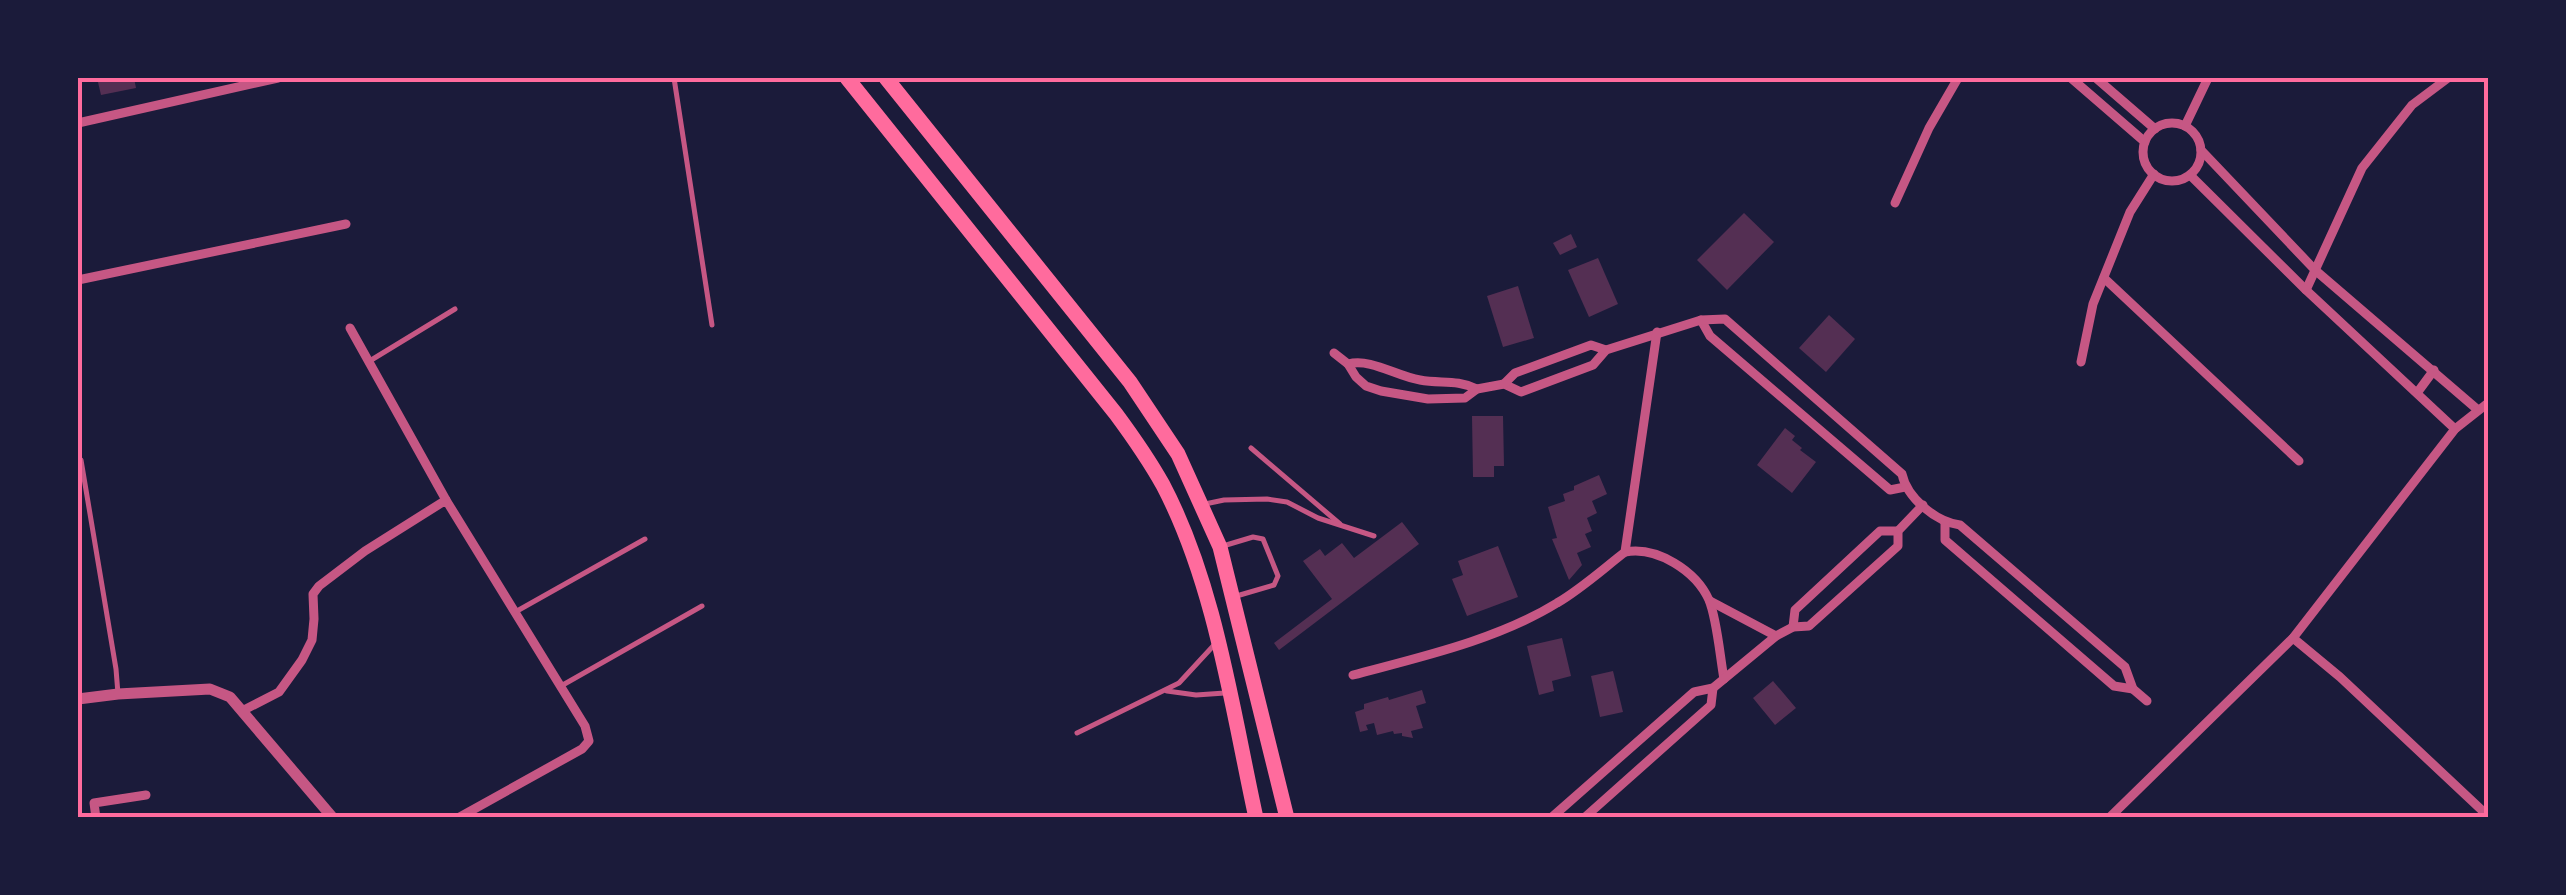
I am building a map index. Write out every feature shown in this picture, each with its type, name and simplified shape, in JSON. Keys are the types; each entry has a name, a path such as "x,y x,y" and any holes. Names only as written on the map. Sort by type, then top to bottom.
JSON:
{"highway":[{"path":"847,78 1150,461 1194,559 1207,600 1256,818"},
{"path":"886,78 1130,382 1178,454 1220,547 1287,818"}],"street":[{"path":"78,123 278,78"},
{"path":"1895,203 1929,128 1958,78"},
{"path":"2071,78 2144,142"},
{"path":"2096,78 2155,129"},
{"path":"2185,126 2208,78"},
{"path":"2306,290 2362,168 2412,105 2448,78"},
{"path":"2201,150 2190,175 2172,181 2154,174 2145,160 2144,142 2164,124 2185,126 2196,136 2201,150 2316,270 2478,410"},
{"path":"2081,362 2093,304 2130,212 2154,174"},
{"path":"2190,175 2306,290 2456,429"},
{"path":"78,280 346,224"},
{"path":"2104,278 2299,461"},
{"path":"1334,352 1356,378 1380,391 1428,400 1465,398 1477,389 1504,384 1522,392 1593,365 1606,350 1701,320 1725,319 1902,474 1905,488 1923,505 1945,523 1960,525 2125,667 2133,689 2147,701"},
{"path":"1701,320 1710,336 1890,490 1905,488"},
{"path":"350,328 446,500 585,726 589,739 587,746 458,818"},
{"path":"1625,552 1657,332"},
{"path":"1504,384 1514,373 1591,345 1606,350"},
{"path":"1348,364 1361,360 1421,380 1462,382 1477,389"},
{"path":"2417,393 2434,370"},
{"path":"2109,818 2293,638 2456,429 2488,403"},
{"path":"242,711 279,692 302,660 312,640 313,594 319,586 446,500"},
{"path":"1551,818 1694,692 1713,688 1776,636 1793,627 1809,626 1898,546 1898,531 1923,505"},
{"path":"1945,523 1944,540 2114,686 2133,689"},
{"path":"1793,627 1795,610 1880,531 1898,531"},
{"path":"1353,675 1501,630 1557,604 1625,552 1637,550 1678,565 1698,584 1710,602 1724,678"},
{"path":"1710,602 1776,636"},
{"path":"2293,638 2488,816"},
{"path":"78,699 210,688 230,696 334,818"},
{"path":"1584,818 1711,704 1713,688"},
{"path":"96,818 94,803 146,795"}],"lane":[{"path":"674,78 712,325"},
{"path":"368,362 455,309"},
{"path":"1252,448 1344,527"},
{"path":"81,460 118,694"},
{"path":"1202,505 1224,500 1287,502 1318,518 1374,536"},
{"path":"1220,547 1253,537 1262,539 1278,576 1274,585 1233,598"},
{"path":"516,611 645,539"},
{"path":"561,686 702,606"},
{"path":"1077,733 1186,679 1217,642"},
{"path":"1164,691 1228,693"}],"building":[{"path":"97,78 134,78 136,88 101,95"},
{"path":"1744,213 1774,242 1727,290 1697,260"},
{"path":"1571,234 1577,247 1560,255 1553,243"},
{"path":"1598,258 1618,304 1589,317 1568,270"},
{"path":"1518,286 1534,338 1503,347 1487,296"},
{"path":"1829,315 1855,339 1826,372 1799,348"},
{"path":"1472,416 1503,416 1504,466 1494,466 1494,477 1473,477"},
{"path":"1785,428 1795,436 1792,440 1800,450 1816,462 1792,493 1757,465"},
{"path":"1599,475 1607,494 1592,501 1597,513 1587,518 1592,531 1585,534 1591,547 1577,553 1582,565 1569,580 1552,539 1557,538 1548,507 1565,501 1563,494 1574,490 1574,486"},
{"path":"1402,522 1419,544 1279,650 1274,643 1332,599 1303,561 1320,549 1325,556 1342,543 1354,558"},
{"path":"1498,546 1518,597 1467,616 1452,579 1463,575 1458,561"},
{"path":"1562,638 1571,676 1552,681 1554,691 1539,695 1527,646"},
{"path":"1613,671 1623,712 1600,717 1591,676"},
{"path":"1773,681 1796,708 1775,725 1753,698"},
{"path":"1422,690 1426,703 1416,706 1423,728 1411,731 1413,738 1393,731 1377,735 1374,723 1360,732 1355,712 1364,709 1364,704"}]}
